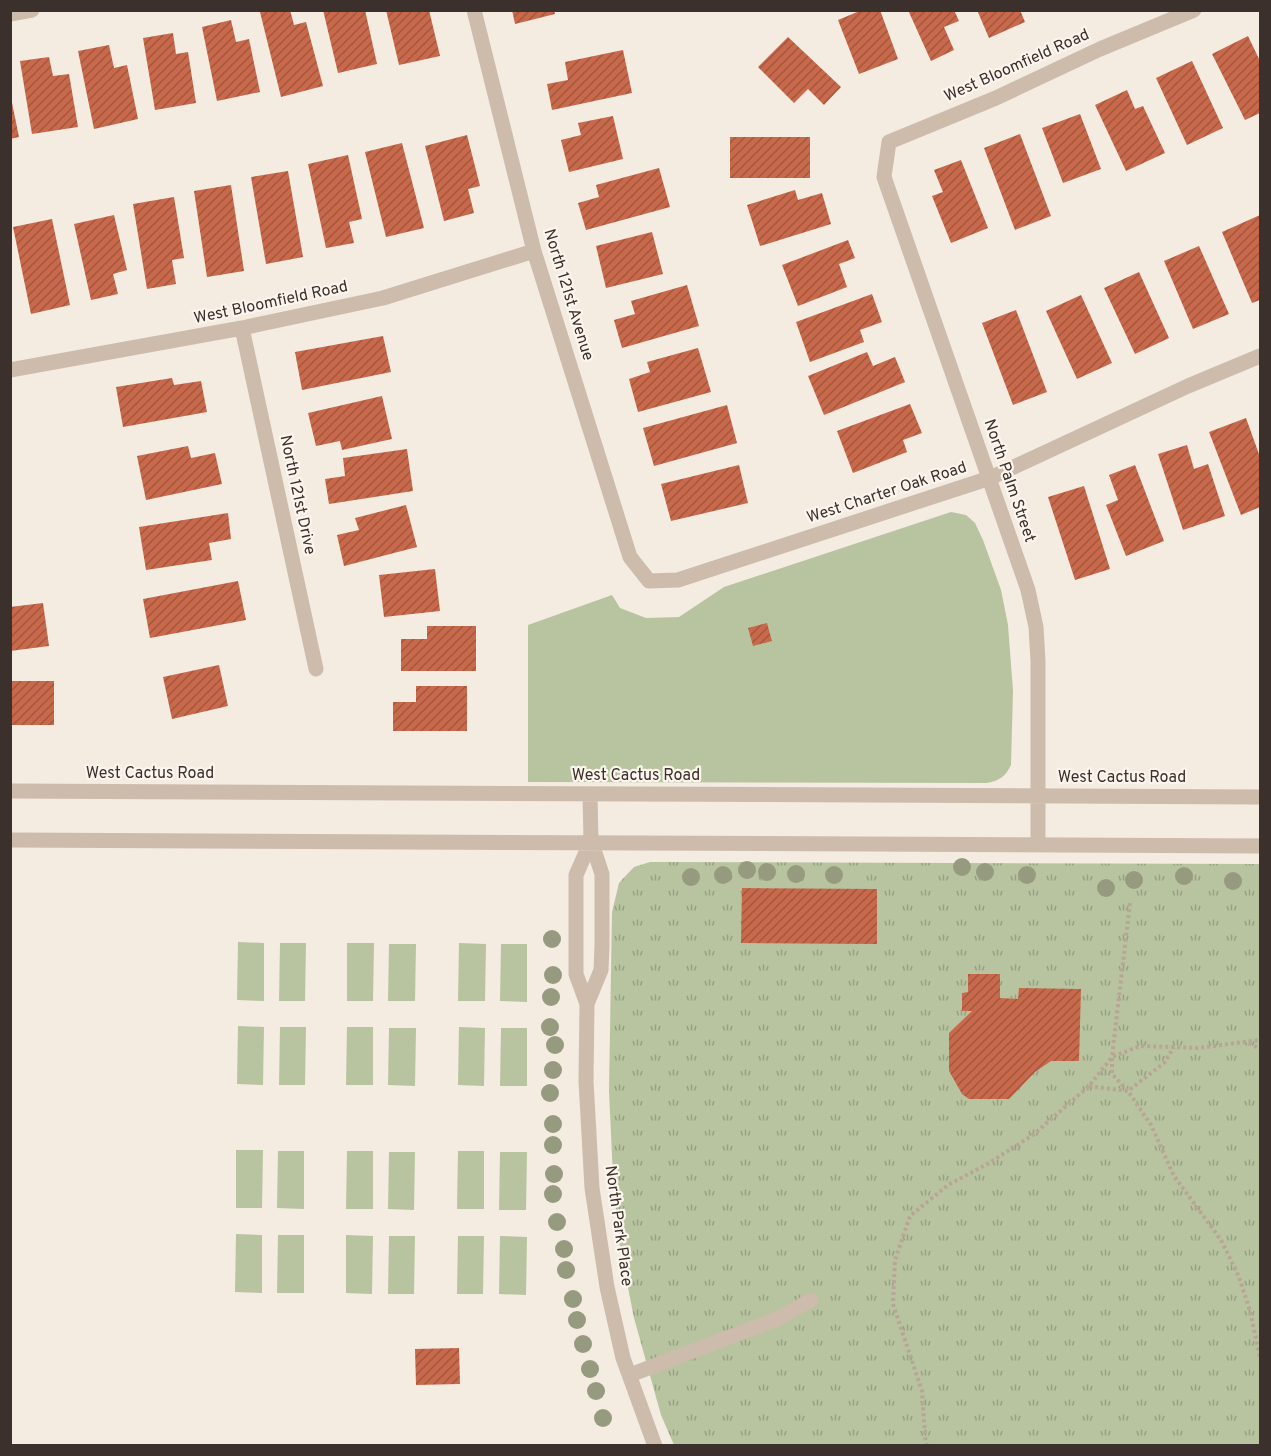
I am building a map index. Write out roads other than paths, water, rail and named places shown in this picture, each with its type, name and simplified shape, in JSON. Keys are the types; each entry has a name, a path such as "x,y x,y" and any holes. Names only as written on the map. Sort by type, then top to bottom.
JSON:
{"street":[{"path":"10,14 32,10"},
{"name":"North 121st Avenue","path":"474,10 534,251 630,557 649,581"},
{"name":"West Bloomfield Road","path":"890,142 996,98 1100,49 1194,10"},
{"name":"North Palm Street","path":"890,142 884,177 1028,590 1036,627 1038,844"},
{"name":"West Bloomfield Road","path":"10,370 242,328 383,298 534,251"},
{"name":"North 121st Drive","path":"242,328 316,669"},
{"name":"West Charter Oak Road","path":"649,581 678,580 990,478 1188,386 1260,356"},
{"name":"West Cactus Road","path":"10,791 1260,797"},
{"name":"North Park Place","path":"587,1004 601,970 602,874 591,842 590,795"},
{"path":"10,840 1260,846"},
{"name":"North Park Place","path":"591,842 576,874 576,974 587,1004 586,1081 592,1188 607,1287 623,1358 655,1446"},
{"path":"630,1375 777,1319 811,1300"}]}
